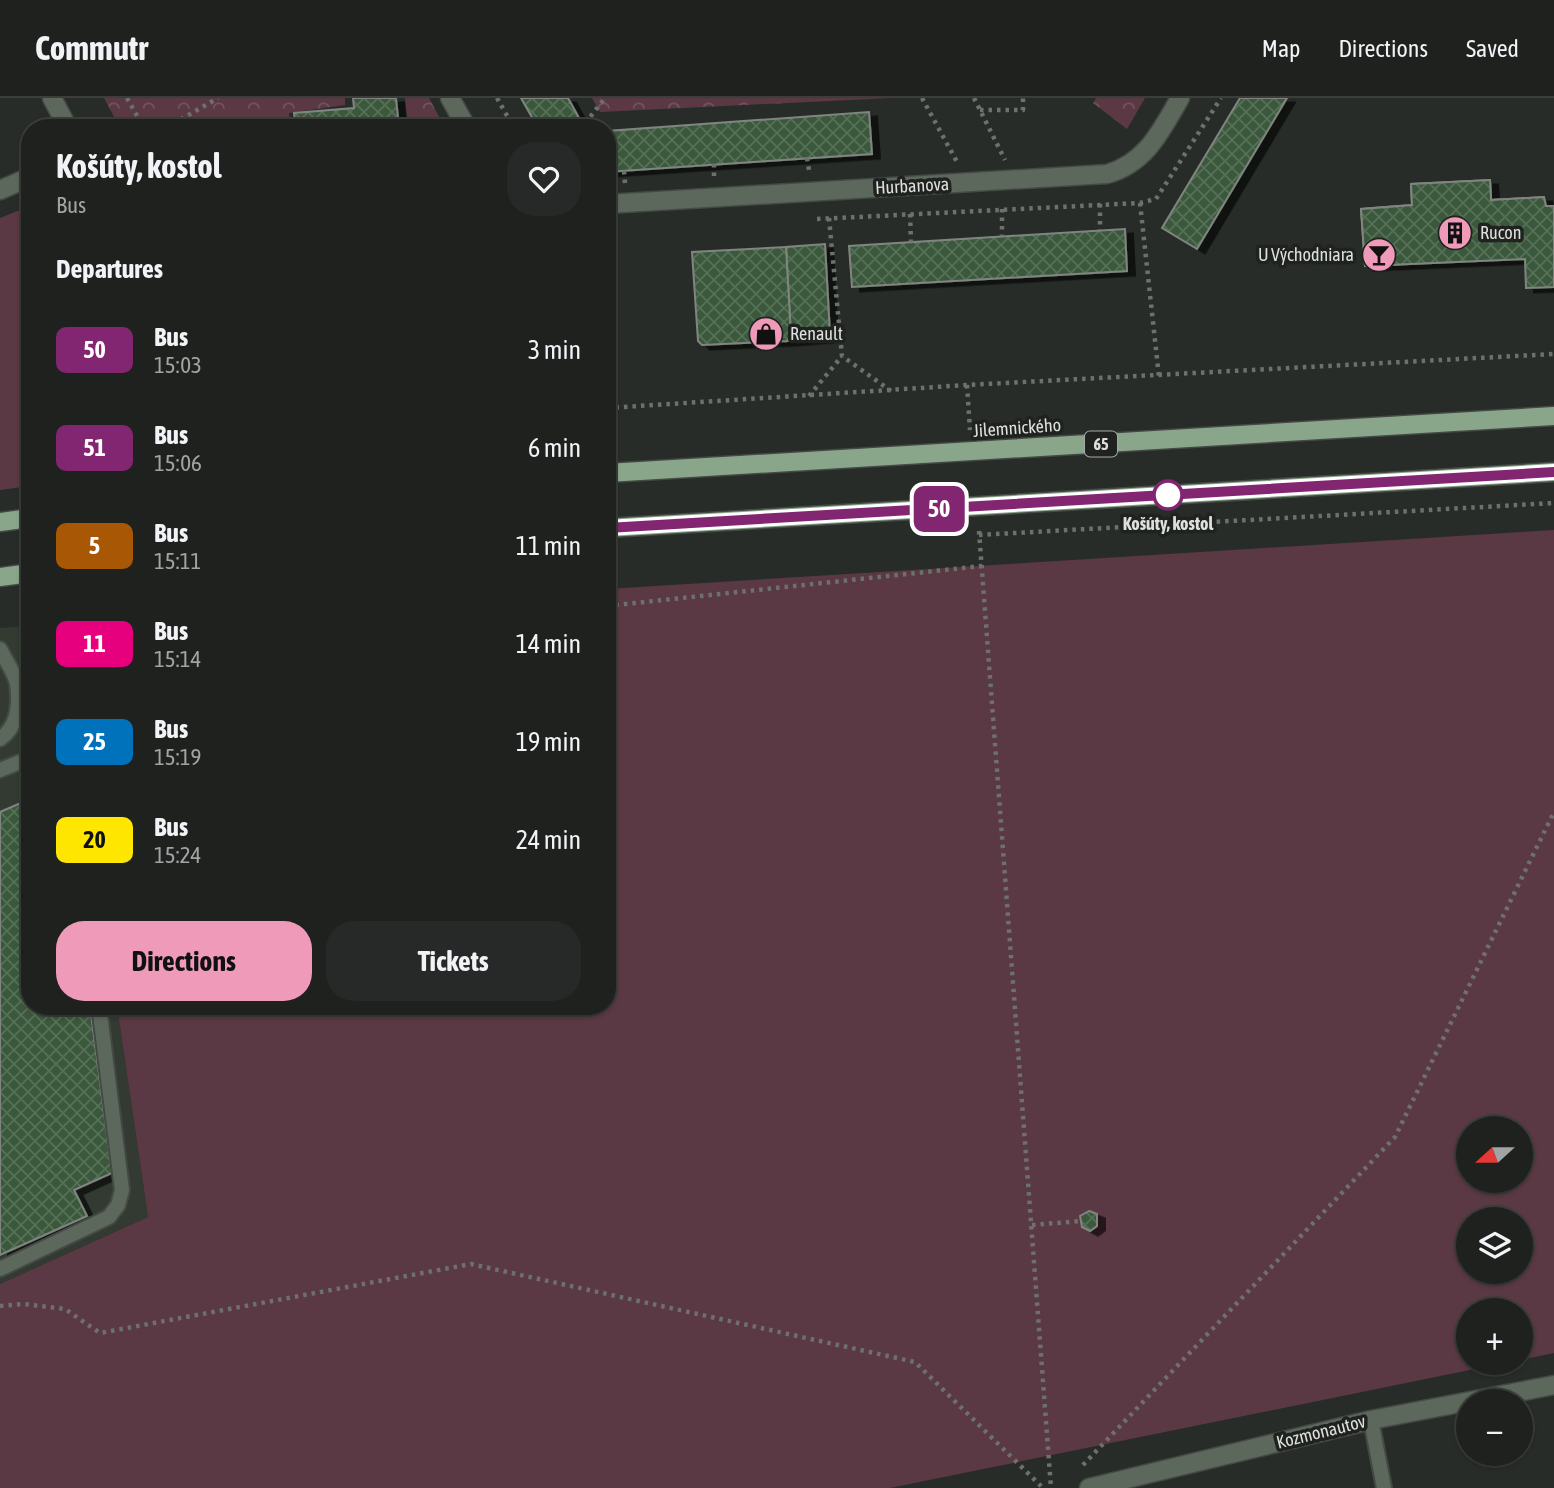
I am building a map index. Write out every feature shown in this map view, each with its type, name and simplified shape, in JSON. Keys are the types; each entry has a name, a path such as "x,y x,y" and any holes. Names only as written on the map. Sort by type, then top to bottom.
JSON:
{"main road":[{"name":"Jilemnického","path":"616,472 1554,416"},
{"path":"616,527 1554,472"},
{"path":"0,522 21,519"},
{"path":"0,577 21,574"}],"street":[{"path":"52,98 63,119"},
{"path":"450,98 462,119"},
{"name":"Hurbanova","path":"616,203 1107,174 1126,167 1146,153 1180,98"},
{"path":"0,190 21,181"},
{"name":"Kozmonautov","path":"1089,1488 1371,1420 1554,1385"}],"lane":[{"path":"0,649 17,682 17,714 11,731 0,739"},
{"path":"0,770 21,762"},
{"path":"0,1269 108,1217 118,1205 122,1190 100,1015"},
{"path":"1371,1420 1384,1488"}],"path":[{"path":"127,98 139,119"},
{"path":"182,119 218,98"},
{"path":"497,98 509,119"},
{"path":"589,119 605,98"},
{"path":"922,98 958,164"},
{"path":"974,98 1009,168"},
{"path":"980,110 1023,110 1023,98"},
{"path":"817,219 1140,203 1156,199 1221,98"},
{"path":"1140,203 1159,377"},
{"path":"1100,204 1100,230"},
{"path":"1002,209 1002,236"},
{"path":"910,214 911,242"},
{"path":"809,396 842,356 829,218"},
{"path":"616,407 1554,354"},
{"path":"842,356 892,392"},
{"path":"967,386 970,426"},
{"path":"1051,1488 979,533 1554,503"},
{"path":"616,605 982,566"},
{"path":"1080,1468 1395,1137 1554,812"},
{"path":"1032,1225 1081,1221"},
{"path":"0,1306 24,1304 65,1310 100,1334 471,1264 915,1362 1043,1488"}],"shaded area":[{"path":"21,627 21,1015 118,1015 148,1217 0,1284 0,628"}],"green space":[{"path":"104,98 345,98 345,105 289,113 289,119 115,119"},
{"path":"405,98 429,98 440,119 407,119"},
{"path":"592,98 891,98 600,112"},
{"path":"1096,98 1145,98 1127,129 1093,103"},
{"path":"21,210 21,487 0,490 0,218"},
{"path":"1554,530 1554,1353 1533,1357 1533,1298 1456,1298 1456,1373 890,1488 0,1488 0,1284 148,1217 118,1015 616,1015 616,588"}],"building":[{"path":"353,98 396,98 398,119 295,119 294,113 354,108"},
{"path":"521,98 568,98 579,118 577,119 533,119"},
{"path":"1240,98 1287,98 1197,249 1162,228"},
{"path":"869,112 872,154 616,171 616,130"},
{"name":"Rucon","path":"1490,180 1491,200 1544,197 1548,257 1365,266 1361,209 1412,205 1411,184"},
{"name":"Rucon","path":"1490,180 1491,200 1544,197 1546,206 1554,206 1554,287 1526,288 1525,259 1365,266 1361,209 1412,205 1411,184"},
{"path":"1125,229 1127,271 852,287 849,246"},
{"path":"825,244 830,334 826,338 787,341 791,336 786,247"},
{"path":"786,247 791,336 787,341 702,345 698,341 692,252"},
{"path":"21,803 21,1015 91,1015 112,1173 74,1190 87,1216 0,1255 0,812"},
{"path":"1089,1211 1097,1214 1097,1226 1090,1231 1082,1227 1080,1216"}],"bus line":[{"name":"50","path":"616,527 1554,472"}],"place":[{"name":"Rucon","path":"1455,233"},
{"name":"U Východniara","path":"1379,255"},
{"name":"Renault","path":"766,334"},
{"name":"Košúty, kostol","path":"1168,495"}]}
